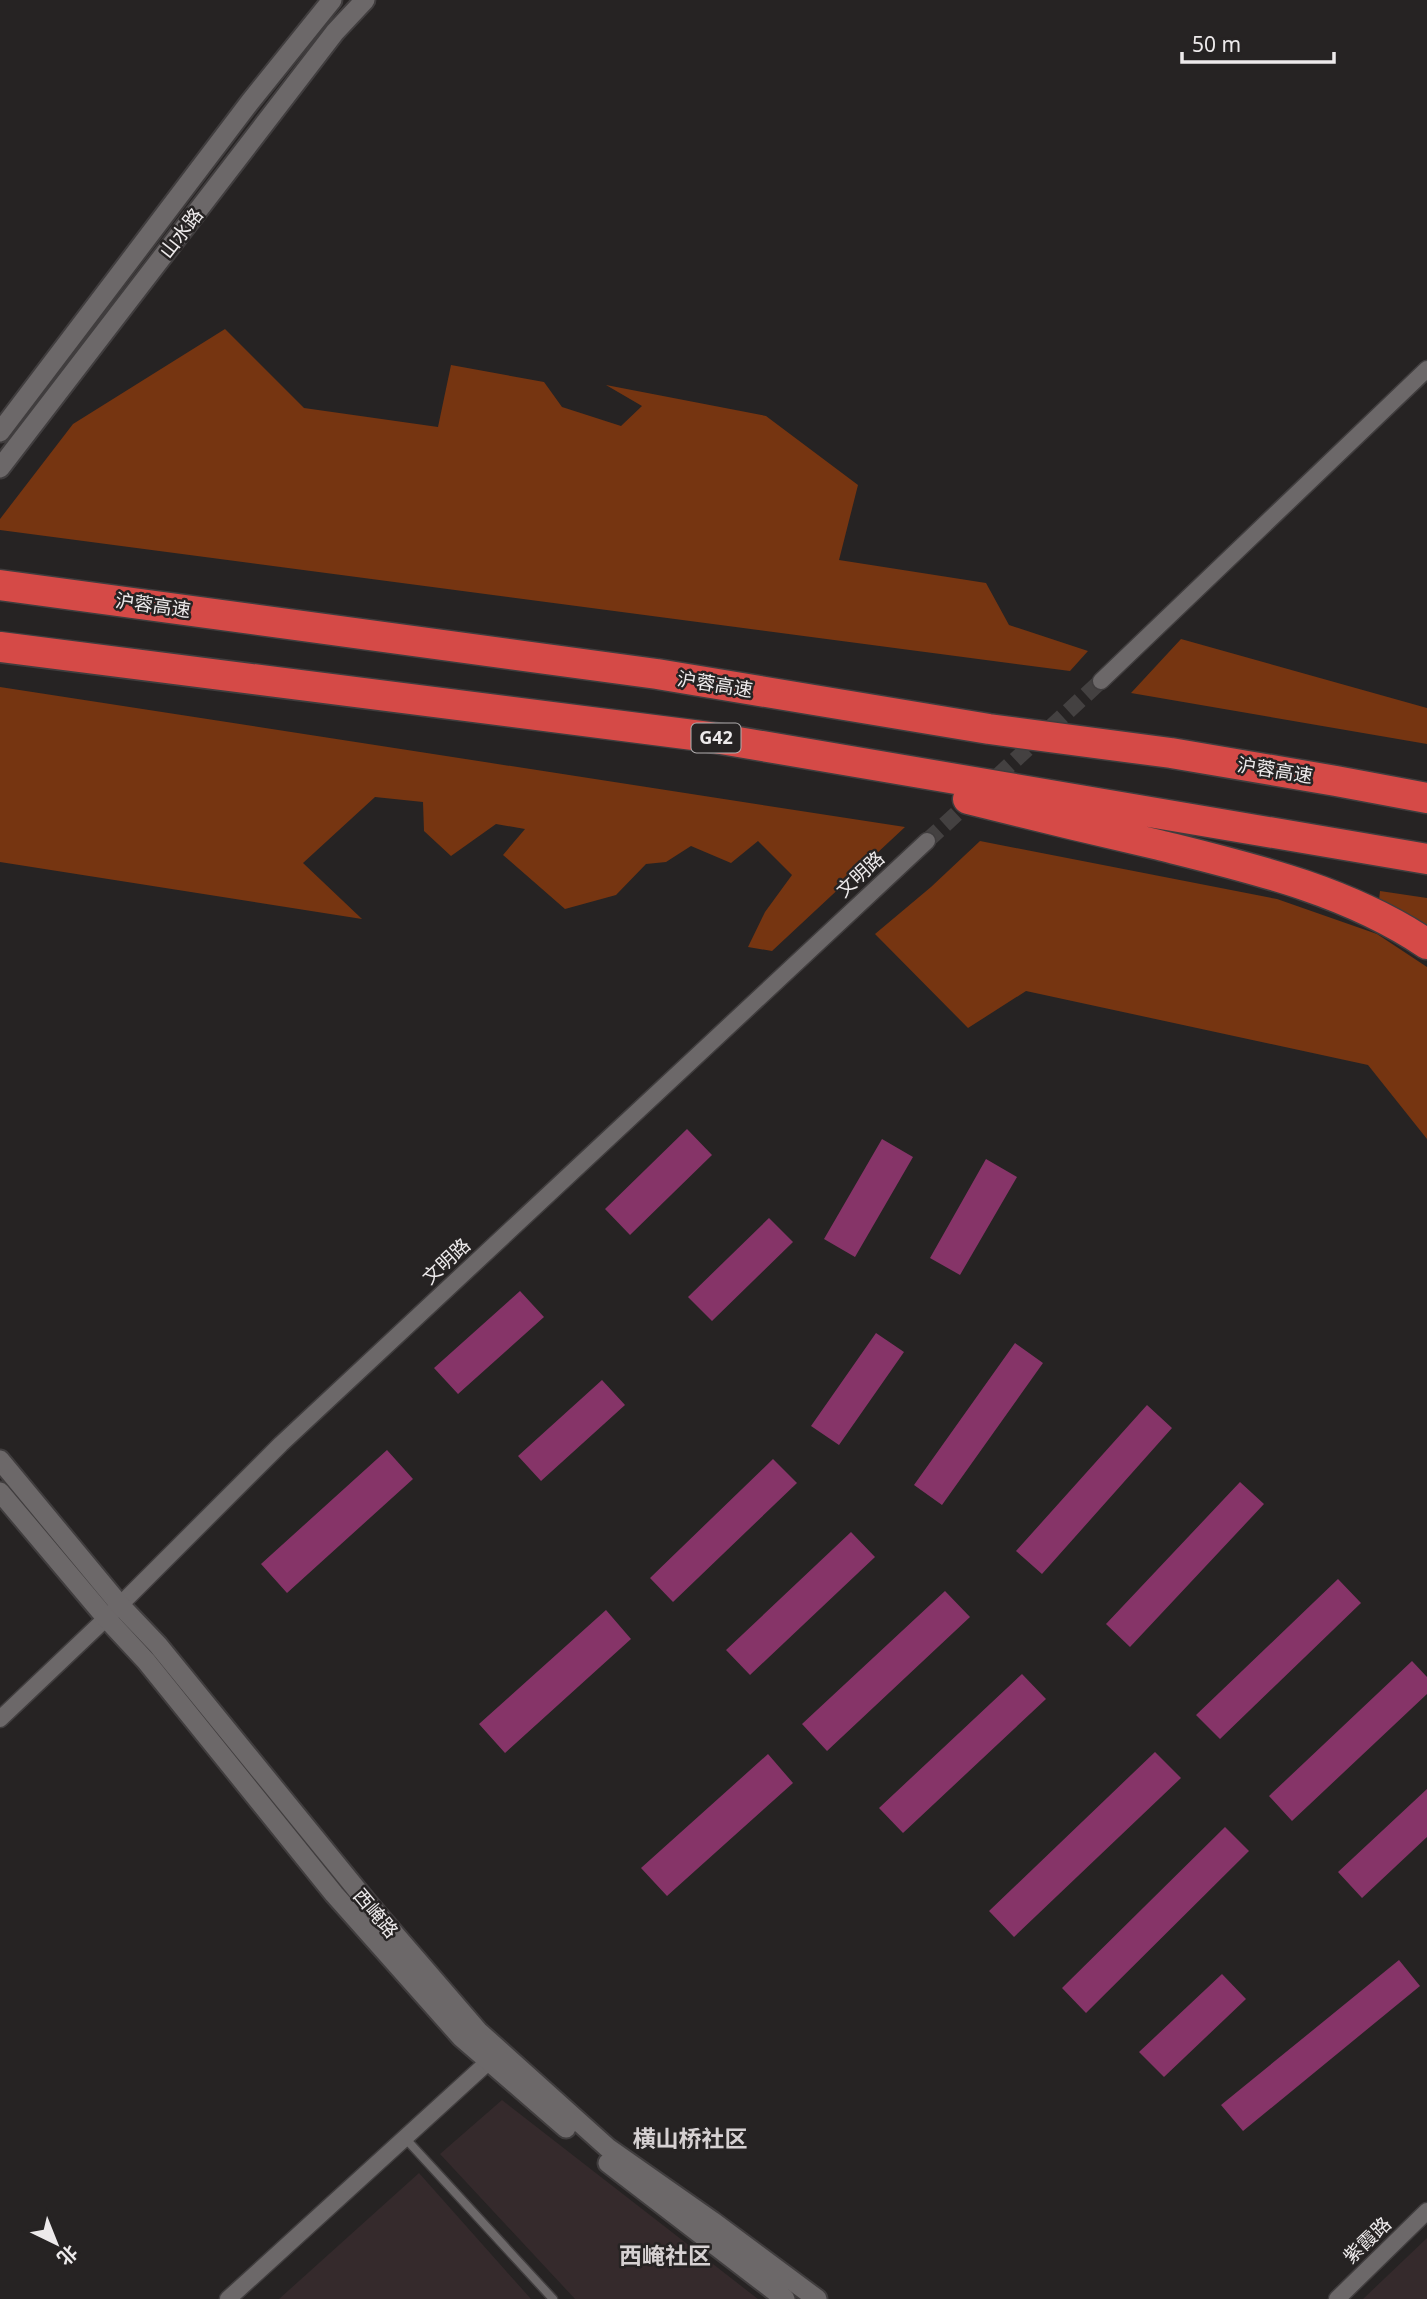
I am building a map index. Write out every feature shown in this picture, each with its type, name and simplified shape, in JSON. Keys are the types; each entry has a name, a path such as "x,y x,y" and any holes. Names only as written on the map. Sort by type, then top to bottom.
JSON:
{"highway":[{"name":"沪蓉高速","path":"0,585 657,674 989,729 1171,753 1427,798"},
{"name":"G42","path":"0,647 709,737 1427,859"},
{"path":"709,737 1239,864 1314,888 1372,913 1427,944"},
{"path":"1336,780 1427,786"}],"street":[{"name":"山水路","path":"0,432 239,116 332,0"},
{"name":"山水路","path":"0,468 335,32 365,0"},
{"path":"1101,681 1427,369"},
{"name":"文明路","path":"0,1719 281,1444 927,841"},
{"name":"西崦路","path":"0,1460 113,1611 146,1661 334,1894 461,2037 495,2056 608,2148 817,2299"},
{"name":"西崦路","path":"0,1492 113,1611"},
{"path":"228,2299 495,2056"},
{"name":"西崦路","path":"495,2056 597,2155 785,2299"},
{"name":"紫霞路","path":"1337,2299 1427,2211"}],"lane":[{"path":"405,2138 553,2299"}],"shaded area":[{"path":"225,329 304,408 438,427 451,365 544,382 562,407 621,426 642,406 606,385 766,416 858,485 839,560 986,583 1009,625 1088,651 1070,671 0,530 0,519 73,424"},
{"path":"1181,639 1427,708 1427,744 1131,693"},
{"path":"0,687 905,827 772,951 748,947 765,912 792,875 758,841 731,863 691,846 666,862 646,864 616,895 565,909 503,855 525,829 496,824 451,856 424,831 423,802 375,797 303,863 362,919 0,862"},
{"path":"980,841 1277,899 1377,934 1427,967 1427,1139 1368,1065 1026,991 968,1028 875,934"},
{"path":"1380,891 1427,898 1427,926 1379,900"},
{"path":"502,2100 758,2299 575,2299 440,2154"},
{"path":"419,2173 531,2299 279,2299"},
{"path":"1427,2238 1427,2299 1363,2299"}],"building":[{"path":"687,1129 712,1155 630,1235 605,1209"},
{"path":"882,1139 913,1157 855,1257 824,1239"},
{"path":"986,1159 1017,1177 960,1275 930,1258"},
{"path":"769,1218 793,1242 712,1321 688,1297"},
{"path":"520,1291 544,1317 458,1394 434,1368"},
{"path":"876,1333 904,1352 839,1445 811,1426"},
{"path":"1015,1343 1043,1363 942,1505 914,1485"},
{"path":"602,1380 625,1405 541,1481 518,1456"},
{"path":"1147,1405 1172,1428 1042,1574 1016,1551"},
{"path":"387,1450 413,1479 287,1593 261,1564"},
{"path":"773,1459 797,1483 673,1602 650,1578"},
{"path":"1240,1482 1264,1504 1130,1647 1106,1624"},
{"path":"851,1532 875,1557 750,1675 726,1650"},
{"path":"1338,1579 1361,1603 1220,1739 1196,1715"},
{"path":"945,1591 970,1617 827,1751 802,1724"},
{"path":"606,1610 631,1639 505,1753 479,1724"},
{"path":"1412,1661 1427,1677 1427,1694 1292,1821 1269,1796"},
{"path":"1022,1674 1046,1699 903,1833 879,1808"},
{"path":"1155,1752 1181,1778 1014,1937 989,1911"},
{"path":"768,1754 793,1783 667,1896 641,1868"},
{"path":"1427,1789 1427,1837 1362,1898 1338,1872"},
{"path":"1225,1827 1249,1851 1086,2013 1062,1988"},
{"path":"1399,1960 1420,1986 1243,2131 1221,2105"},
{"path":"1222,1974 1246,1999 1164,2077 1139,2052"}],"tunnel":[{"path":"927,841 1101,681"}],"district":[{"name":"横山桥社区","path":"690,2139"},
{"name":"西崦社区","path":"665,2256"}]}
